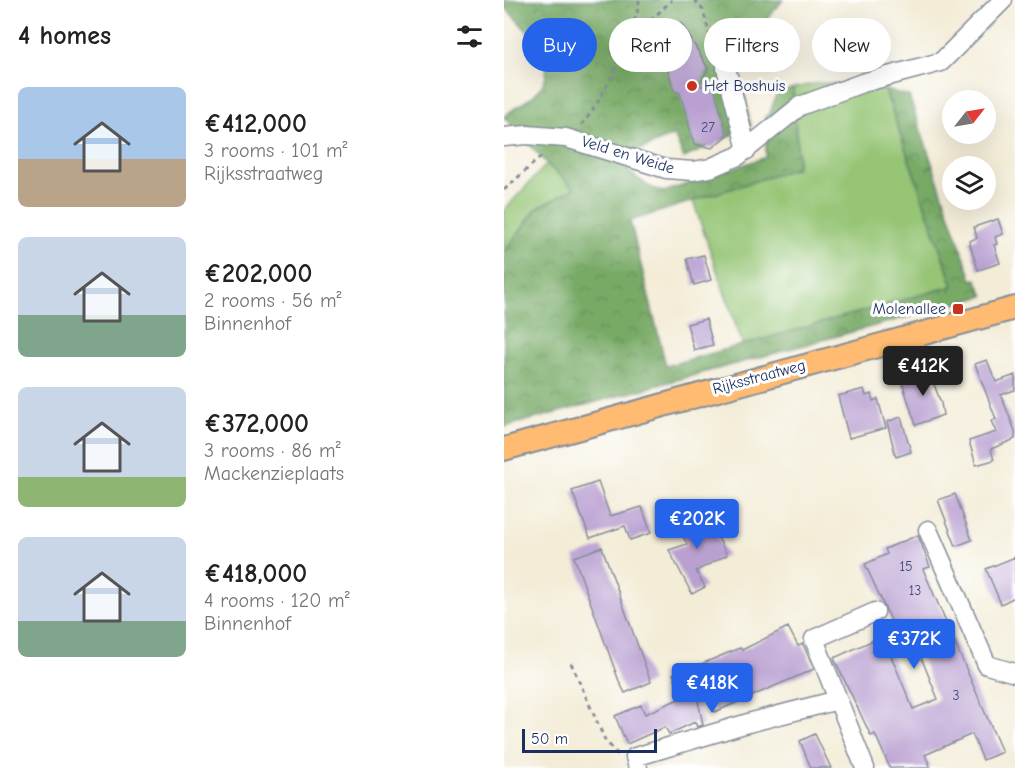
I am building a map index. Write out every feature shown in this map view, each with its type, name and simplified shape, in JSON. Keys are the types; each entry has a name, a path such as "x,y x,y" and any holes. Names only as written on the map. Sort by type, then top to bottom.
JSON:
{"main road":[{"name":"Rijksstraatweg","path":"504,449 1015,308"}],"street":[{"name":"Veld en Weide","path":"504,137 527,135 563,137 641,162 679,171 720,165 747,150 800,106 817,98 941,62 1003,0"},
{"path":"727,72 747,150"},
{"path":"928,530 987,665 1015,673"},
{"path":"865,768 814,639 875,612"},
{"path":"636,763 737,726 838,700"}],"path":[{"path":"634,18 639,0"},
{"path":"653,18 672,0"},
{"path":"695,0 703,10 705,18"},
{"path":"504,190 594,112 613,72"},
{"path":"571,663 605,740 621,756 636,763"}],"green space":[{"path":"504,0 783,0 768,18 704,18 704,72 735,72 742,82 751,126 684,158 674,135 642,149 626,162 630,173 650,187 664,192 766,157 765,117 770,113 776,95 793,88 798,159 796,168 630,221 666,366 953,286 885,90 909,96 942,192 942,210 948,210 972,280 976,279 984,296 504,427 504,253 536,209 574,188 547,164 504,117 534,95 543,83 547,72 597,72 597,18 522,18 522,26 504,6"},
{"path":"819,83 863,85 885,90 953,286 743,346 693,201 796,168 798,159 793,88"},
{"path":"547,164 574,188 535,217 504,253 504,210"}],"building":[{"name":"Het Boshuis","path":"692,41 704,61 704,72 706,72 699,86 714,86 727,135 712,148 694,144 680,93 674,91 668,72 692,72"},
{"path":"998,219 1003,234 995,237 997,244 994,245 1000,263 978,270 969,241 977,238 974,227"},
{"path":"704,255 711,280 694,285 687,259"},
{"path":"706,319 713,345 694,350 687,324"},
{"path":"987,360 996,382 1015,375 1015,390 1001,395 1015,431 1015,439 991,449 994,460 976,465 969,441 996,432 991,421 996,419 975,364"},
{"path":"929,371 943,415 916,425 901,379"},
{"path":"864,389 866,396 871,394 873,401 878,399 886,428 849,438 838,396"},
{"path":"901,417 911,452 896,457 887,422"},
{"path":"598,482 610,516 642,507 651,533 630,540 625,526 590,538 572,491"},
{"path":"955,494 972,540 956,546 938,500"},
{"path":"704,511 727,555 696,571 705,587 692,594 669,550 687,544 677,525"},
{"path":"918,535 930,567 923,569 1002,752 983,760 972,734 925,755 931,768 890,768 875,734 871,736 834,658 878,638 875,633 893,625 865,564 887,554 885,549","holes":["912,635 938,699 913,709 887,646"]},
{"path":"602,547 651,682 625,693 574,557"},
{"path":"1015,557 1015,597 1001,604 986,569"},
{"path":"788,627 798,646 803,644 814,669 715,712 694,667 740,648 742,650"},
{"path":"691,666 703,725 697,727 695,722 669,734 665,727 627,744 615,716 641,705 645,714 683,697 673,674"},
{"path":"815,734 831,768 811,768 800,741"}],"place":[{"name":"Het Boshuis","path":"692,86"},
{"name":"Molenallee","path":"958,309"}]}
